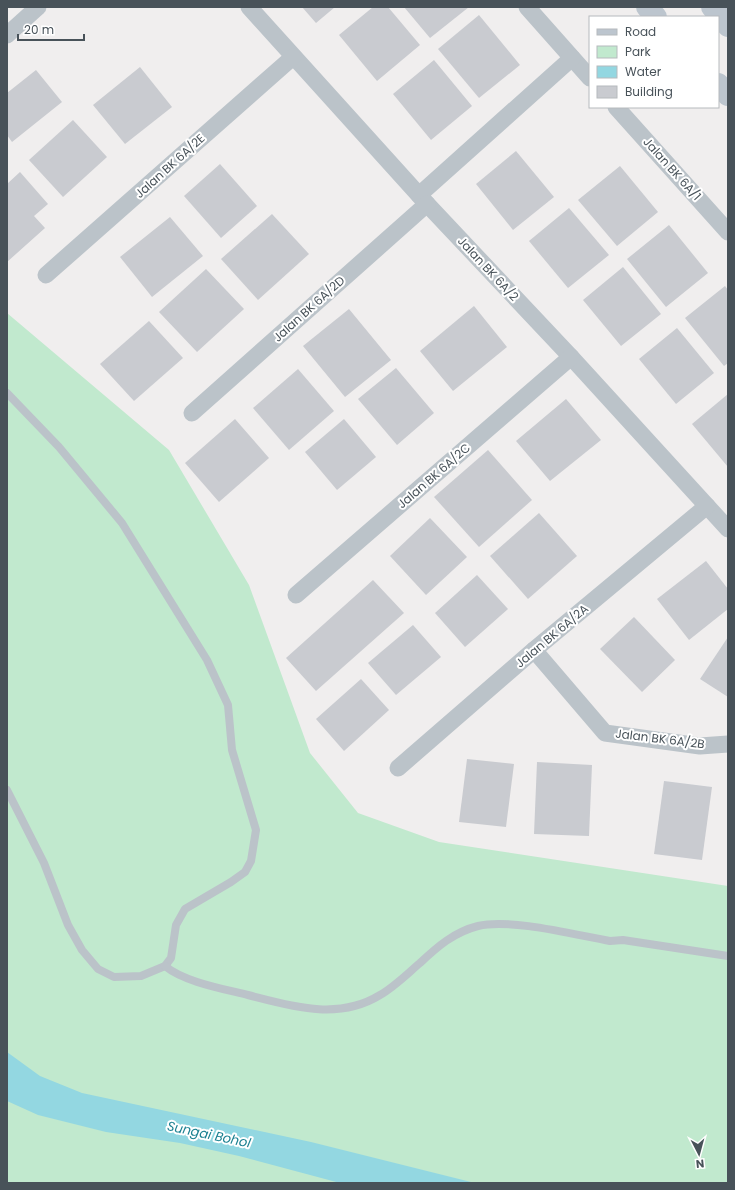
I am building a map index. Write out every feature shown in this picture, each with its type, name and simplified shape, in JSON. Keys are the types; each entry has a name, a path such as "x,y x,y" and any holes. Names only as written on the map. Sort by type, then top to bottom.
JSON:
{"main road":[{"path":"647,7 655,16"},
{"path":"712,7 728,26"},
{"path":"719,85 728,95"}],"street":[{"path":"8,33 38,7"},
{"name":"Jalan BK 6A/2","path":"249,7 423,200 571,356 728,529"},
{"path":"527,7 589,77"},
{"name":"Jalan BK 6A/2E","path":"46,275 293,57"},
{"name":"Jalan BK 6A/2D","path":"192,413 423,200 572,58"},
{"name":"Jalan BK 6A/1","path":"617,108 728,232"},
{"name":"Jalan BK 6A/2C","path":"296,595 571,356"},
{"name":"Jalan BK 6A/2A","path":"398,768 534,650 707,506"},
{"name":"Jalan BK 6A/2B","path":"534,650 605,733 700,746 728,744"}],"lane":[{"path":"7,394 59,447 122,523 207,660 228,705 232,750 256,830 251,861 245,872 185,910 176,925 171,958 165,966 141,976 114,977 98,969 82,950 68,925 44,863 7,790"},
{"path":"165,966 171,971 182,976 220,988 288,1005 322,1010 338,1010 361,1004 380,996 444,941 478,926 494,924 521,926 610,941 623,940 728,956"}],"green space":[{"path":"7,313 169,450 249,585 310,753 358,813 439,842 728,886 728,1183 7,1183"}],"water":[{"name":"Sungai Bohol","path":"7,1052 40,1076 82,1093 311,1142 475,1183 340,1183 239,1156 180,1143 106,1132 38,1115 7,1101"}],"building":[{"path":"302,7 335,7 316,23"},
{"path":"373,7 388,7 420,45 377,81 339,35"},
{"path":"404,7 469,7 430,38"},
{"path":"479,15 520,65 479,98 438,49"},
{"path":"434,60 472,106 431,140 393,94"},
{"path":"140,67 172,107 125,144 93,105"},
{"path":"36,70 62,102 12,142 7,135 7,93"},
{"path":"73,120 107,157 63,197 29,160"},
{"path":"516,151 554,197 513,230 476,184"},
{"path":"220,164 257,206 221,238 184,196"},
{"path":"620,166 658,212 617,246 578,200"},
{"path":"20,172 48,204 34,216 45,228 7,262 7,184"},
{"path":"569,208 609,255 568,288 529,241"},
{"path":"272,214 309,254 258,300 221,259"},
{"path":"170,217 203,256 152,297 120,257"},
{"path":"669,225 708,273 666,307 627,259"},
{"path":"623,267 661,314 621,346 583,300"},
{"path":"206,269 244,309 197,352 159,312"},
{"path":"725,286 728,290 728,363 724,366 685,318"},
{"path":"474,306 507,347 453,391 420,351"},
{"path":"349,309 391,360 345,397 303,346"},
{"path":"149,321 183,358 134,401 100,364"},
{"path":"677,328 714,373 676,404 639,359"},
{"path":"396,368 434,413 397,445 358,399"},
{"path":"298,369 334,411 289,450 253,408"},
{"path":"728,394 728,467 692,424"},
{"path":"566,399 601,440 550,481 516,441"},
{"path":"235,419 269,458 219,502 185,463"},
{"path":"344,419 376,457 337,490 305,452"},
{"path":"488,450 532,500 479,547 434,497"},
{"path":"539,513 577,556 528,599 490,556"},
{"path":"430,518 467,557 426,595 390,556"},
{"path":"706,561 728,589 728,609 689,640 657,599"},
{"path":"477,575 508,609 465,647 435,613"},
{"path":"373,580 404,613 316,691 286,658"},
{"path":"634,617 675,660 642,692 600,649"},
{"path":"413,625 441,657 396,695 368,663"},
{"path":"728,637 728,697 700,679"},
{"path":"361,679 389,710 344,751 316,719"},
{"path":"467,759 514,764 506,827 459,822"},
{"path":"537,762 592,765 589,836 534,834"},
{"path":"664,781 712,787 702,860 654,854"}]}
